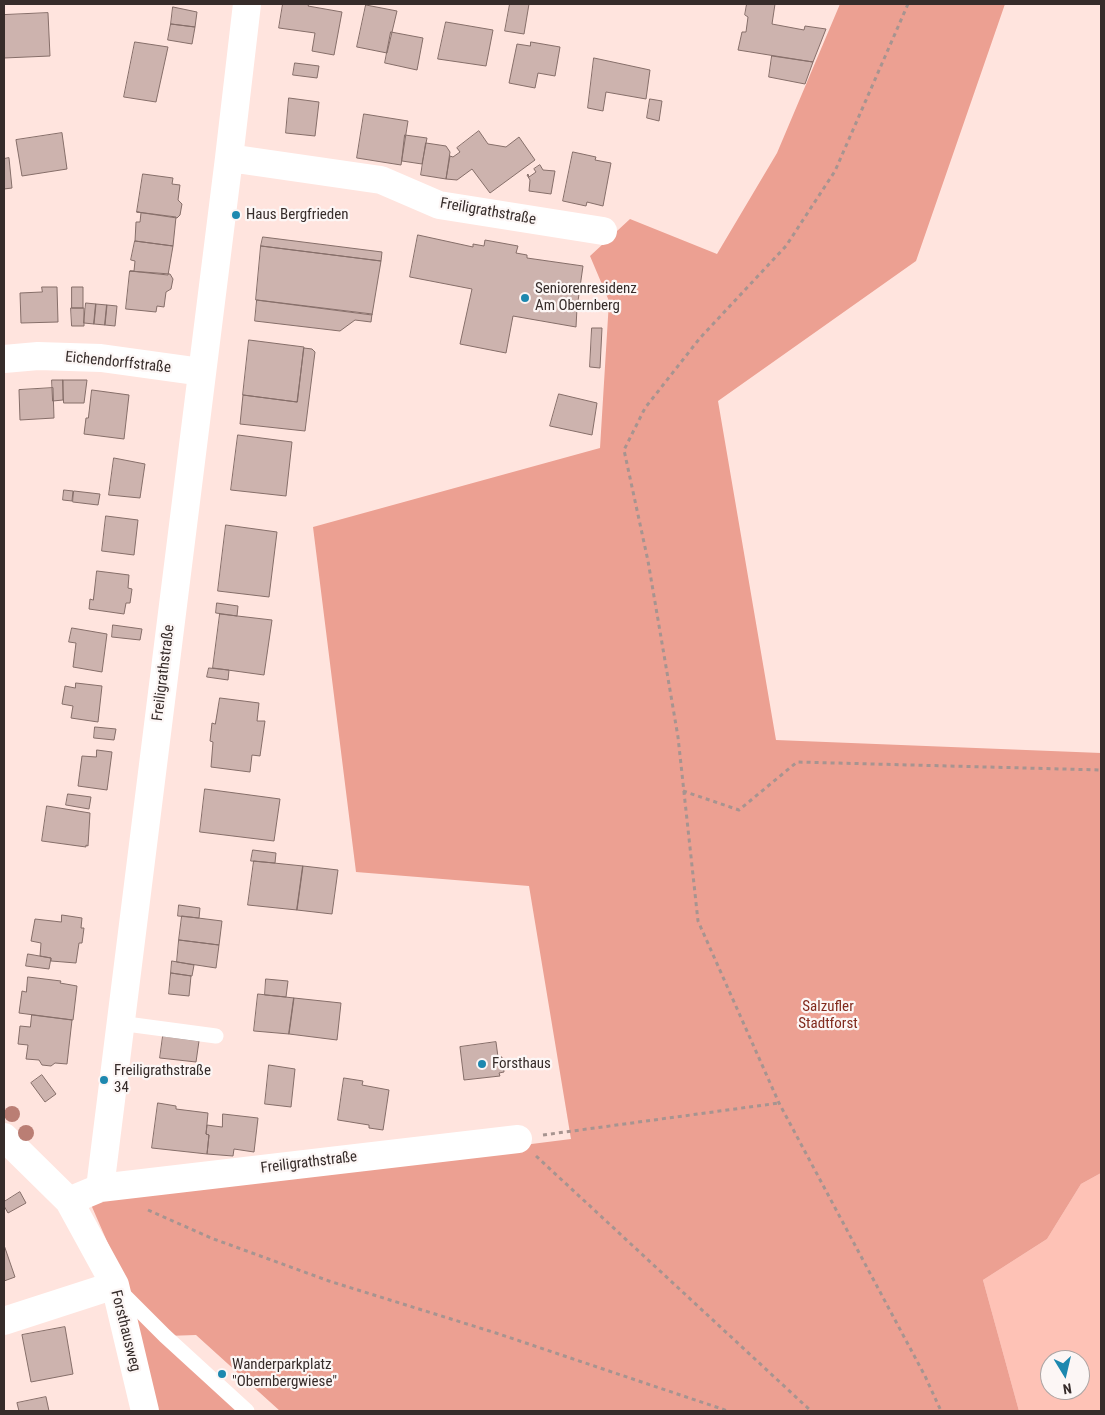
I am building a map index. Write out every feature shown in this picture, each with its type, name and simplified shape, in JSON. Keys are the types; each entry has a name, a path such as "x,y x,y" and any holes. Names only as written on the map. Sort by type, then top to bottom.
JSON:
{"street":[{"name":"Freiligrathstraße","path":"100,1188 247,4"},
{"name":"Freiligrathstraße","path":"229,158 381,180 439,205 603,231"},
{"name":"Eichendorffstraße","path":"4,359 38,356 101,358 202,372"},
{"name":"Forsthausweg","path":"4,1137 69,1201 114,1285 145,1411"},
{"name":"Freiligrathstraße","path":"69,1201 100,1188 518,1139"},
{"path":"4,1321 114,1285"}],"lane":[{"path":"119,1023 216,1036"},
{"path":"114,1285 165,1336 247,1411"}],"path":[{"path":"908,4 835,171 786,246 700,338 645,408 624,450 650,571 678,737 698,921 778,1103 920,1367 941,1411"},
{"path":"683,791 739,810 797,762 1101,770"},
{"path":"518,1139 778,1103"},
{"path":"518,1139 810,1411"},
{"path":"142,1207 211,1238 329,1281 496,1333 728,1411"}],"shaded area":[{"path":"1101,1173 1101,1411 1019,1411 983,1280 1047,1239 1081,1184"}],"green space":[{"name":"Salzufler Stadtforst","path":"840,4 1005,4 916,261 718,401 776,740 1101,753 1101,1173 1081,1184 1047,1239 983,1280 1019,1411 280,1411 196,1335 166,1336 247,1411 157,1411 123,1278 89,1200 571,1139 529,886 356,872 313,527 600,448 609,301 590,256 630,219 717,254 777,153"}],"building":[{"path":"283,4 309,4 308,6 342,12 334,55 312,51 315,33 279,28"},
{"path":"510,4 529,4 524,34 505,31"},
{"path":"747,4 775,4 772,24 804,30 805,26 826,29 813,62 738,50 742,32 746,32 748,17 745,15"},
{"path":"366,5 397,11 387,53 357,47"},
{"path":"173,7 197,12 195,27 171,24"},
{"path":"48,13 50,56 4,58 4,15"},
{"path":"446,22 493,30 486,66 438,59"},
{"path":"171,24 195,27 192,44 168,40"},
{"path":"391,32 423,38 417,70 385,63"},
{"path":"135,42 168,47 156,102 124,97"},
{"path":"531,42 560,47 555,76 538,73 535,88 509,83 517,44 530,46"},
{"path":"772,56 813,62 805,84 769,77"},
{"path":"594,58 650,70 646,99 606,92 603,111 588,108"},
{"path":"295,63 319,66 317,78 293,75"},
{"path":"289,98 319,102 315,136 286,133"},
{"path":"650,99 662,101 659,121 647,118"},
{"path":"364,114 408,121 401,165 357,158"},
{"path":"479,131 488,144 506,147 519,137 535,160 490,193 472,169 457,180 446,179 450,156 453,157 460,152 457,148"},
{"path":"62,133 67,169 22,176 16,140"},
{"path":"405,135 427,138 422,164 402,161"},
{"path":"426,143 446,146 450,152 446,179 421,175"},
{"path":"573,152 596,157 595,160 611,163 603,206 587,202 586,206 563,201"},
{"path":"9,158 12,188 4,189 4,159"},
{"path":"540,165 543,170 555,171 551,194 529,191 530,180 527,175 529,177 536,172 534,169"},
{"path":"143,174 173,178 172,184 180,185 178,200 182,204 180,215 177,218 137,212"},
{"path":"137,212 176,217 173,246 135,241 136,222 140,222 141,213"},
{"name":"Seniorenresidenz Am Obernberg","path":"418,235 473,247 473,244 484,246 485,240 518,246 516,253 527,255 527,258 583,266 576,327 513,316 506,353 460,344 472,289 410,277"},
{"path":"263,237 382,252 381,261 261,246"},
{"path":"135,241 173,246 168,275 130,271 134,271 135,261 131,260"},
{"path":"261,246 381,261 372,315 256,300"},
{"path":"130,271 170,274 173,279 171,289 166,292 164,307 157,306 156,312 126,309"},
{"path":"42,287 57,287 58,322 21,323 20,293 42,292"},
{"path":"72,287 83,287 83,308 72,308"},
{"path":"257,300 372,314 371,322 355,320 340,331 255,321"},
{"path":"86,303 96,304 94,324 84,323"},
{"path":"96,304 107,305 105,325 94,324"},
{"path":"107,305 117,306 115,326 105,325"},
{"path":"71,308 84,308 84,326 72,326"},
{"path":"592,328 602,328 600,368 590,367"},
{"path":"249,340 304,347 297,402 243,395"},
{"path":"304,348 312,349 315,352 305,431 240,424 243,395 297,402"},
{"path":"52,380 63,380 63,400 53,401"},
{"path":"63,380 87,380 84,403 64,403"},
{"path":"53,388 54,418 20,420 19,390"},
{"path":"92,390 129,395 124,439 84,434"},
{"path":"559,394 597,403 592,435 550,426"},
{"path":"238,435 292,442 286,496 231,490"},
{"path":"114,458 145,464 140,498 109,495"},
{"path":"64,490 73,491 72,501 63,500"},
{"path":"74,491 100,494 98,505 73,502"},
{"path":"106,516 138,520 134,555 102,551"},
{"path":"226,525 277,532 269,597 218,591"},
{"path":"97,571 129,575 128,588 132,589 130,603 126,603 124,614 89,609 90,599 93,600"},
{"path":"217,603 238,606 237,616 216,613"},
{"path":"220,614 272,620 264,675 213,668"},
{"path":"113,625 142,629 140,640 112,637"},
{"path":"72,628 107,634 102,672 73,667 76,643 69,642"},
{"path":"209,668 229,670 228,680 207,677"},
{"path":"76,683 102,686 98,722 71,718 73,706 62,704 65,686 75,688"},
{"path":"220,698 259,703 257,721 265,721 260,756 252,755 250,772 211,767 213,742 210,741 212,723 215,724"},
{"path":"95,727 116,729 114,740 94,738"},
{"path":"97,750 112,752 107,790 78,786 82,756 96,757"},
{"path":"205,789 280,799 274,841 200,832"},
{"path":"68,794 91,797 89,809 66,805"},
{"path":"47,806 90,813 88,846 42,841"},
{"path":"253,850 276,853 275,863 251,861"},
{"path":"254,861 303,866 297,910 248,905"},
{"path":"303,866 338,870 332,914 297,910"},
{"path":"179,905 200,908 199,918 178,916"},
{"path":"62,915 82,918 81,928 84,928 82,943 79,943 76,963 51,961 51,958 40,956 41,943 31,941 35,919 61,922"},
{"path":"182,916 222,921 219,945 179,940"},
{"path":"179,940 219,945 216,968 177,962"},
{"path":"28,954 51,958 49,969 26,966"},
{"path":"172,961 194,965 192,976 171,973"},
{"path":"171,973 191,976 189,996 169,994"},
{"path":"28,977 61,981 60,983 77,986 73,1020 19,1013 22,991 26,992"},
{"path":"266,979 288,981 286,997 265,995"},
{"path":"258,994 294,998 289,1034 254,1031"},
{"path":"294,998 341,1003 337,1040 289,1034"},
{"path":"32,1015 72,1020 67,1064 42,1065 39,1060 26,1059 28,1045 18,1044 20,1026 30,1027"},
{"path":"163,1036 199,1041 196,1062 160,1058"},
{"name":"Forsthaus","path":"496,1042 498,1057 502,1057 504,1072 499,1073 500,1076 464,1080 460,1047"},
{"path":"269,1065 295,1069 291,1107 265,1104"},
{"path":"42,1075 56,1094 45,1102 31,1083"},
{"path":"344,1078 363,1081 362,1085 389,1090 383,1130 369,1128 369,1125 338,1120"},
{"path":"158,1103 176,1106 176,1109 208,1113 206,1134 209,1135 207,1154 152,1148"},
{"path":"223,1114 258,1118 254,1152 234,1149 233,1156 207,1154 209,1135 206,1134 207,1125 222,1127"},
{"path":"20,1192 26,1203 8,1213 4,1202"},
{"path":"4,1245 15,1277 4,1281"},
{"path":"65,1327 73,1374 31,1382 22,1335"},
{"path":"46,1397 49,1411 19,1411 17,1403"}],"place":[{"name":"Haus Bergfrieden","path":"236,215"},
{"name":"Seniorenresidenz Am Obernberg","path":"525,298"},
{"name":"Forsthaus","path":"482,1064"},
{"name":"Freiligrathstraße 34","path":"104,1080"},
{"name":"Wanderparkplatz \"Obernbergwiese\"","path":"222,1374"}]}
